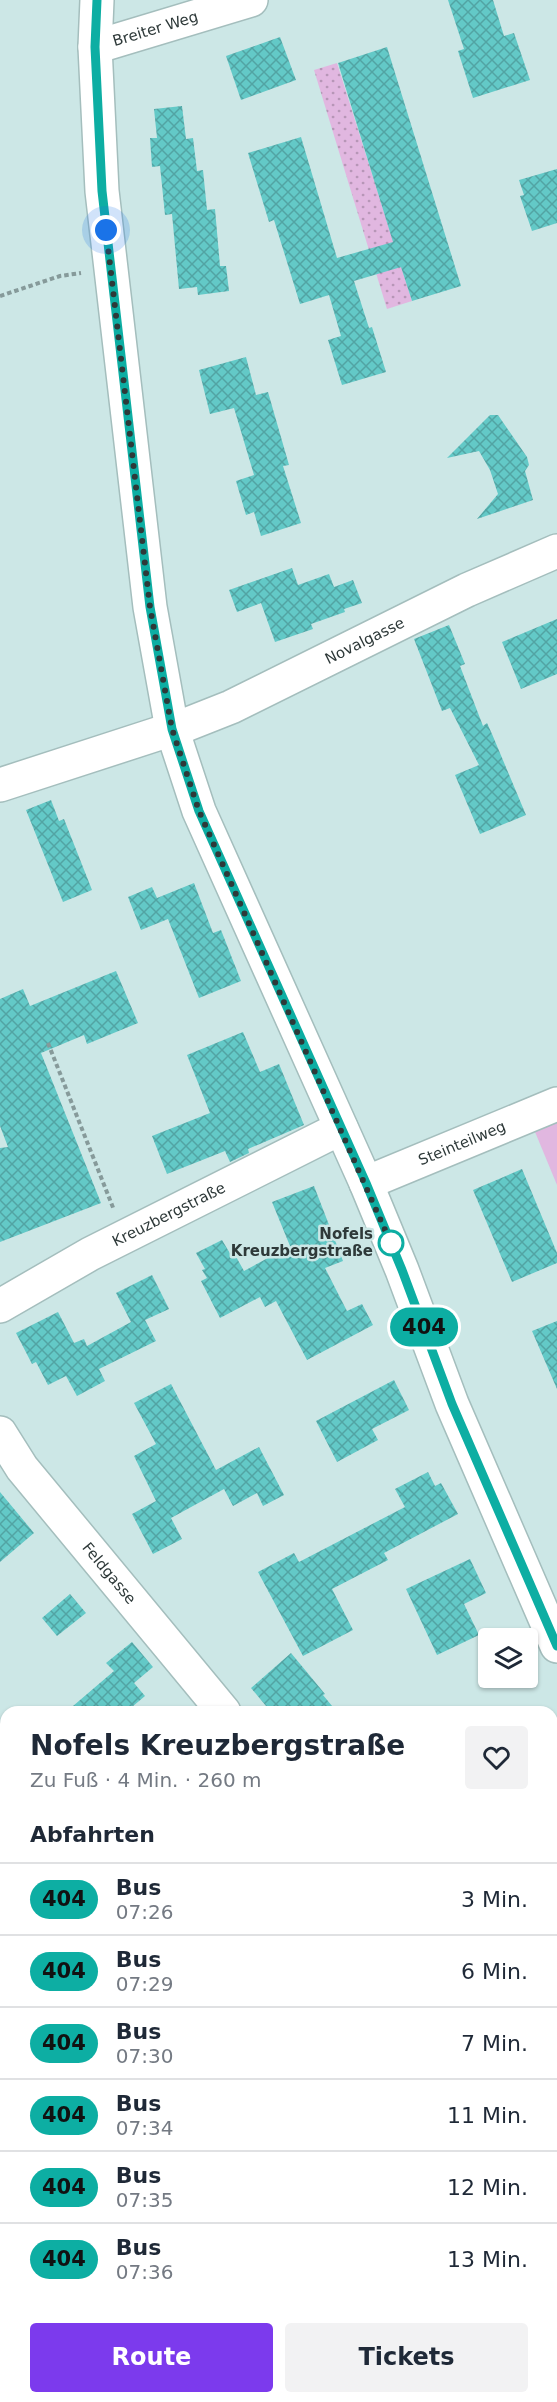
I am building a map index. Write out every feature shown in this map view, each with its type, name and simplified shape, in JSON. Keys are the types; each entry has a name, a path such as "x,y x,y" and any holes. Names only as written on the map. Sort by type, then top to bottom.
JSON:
{"street":[{"path":"97,0 95,47 102,191 150,607 172,729 199,811 366,1183 402,1270 452,1404 554,1633"},
{"name":"Breiter Weg","path":"95,47 251,0"},
{"name":"Novalgasse","path":"0,785 172,729 231,707 466,590 557,551"},
{"name":"Steinteilweg","path":"366,1183 557,1104"},
{"name":"Kreuzbergstraße","path":"0,1306 125,1237 341,1128"},
{"name":"Feldgasse","path":"0,1433 22,1467 219,1706"}],"path":[{"path":"0,296 60,276 111,268"},
{"path":"48,1043 125,1237"}],"shaded area":[{"path":"337,63 412,301 387,309 314,70"},
{"path":"557,1116 557,1185 533,1127"}],"building":[{"path":"448,0 493,0 504,36 514,33 530,80 473,98 458,51 464,49"},
{"path":"280,37 296,80 241,100 226,56"},
{"path":"387,47 461,286 412,301 401,267 354,281 386,372 342,385 328,340 341,336 329,295 300,304 274,220 269,222 248,153 301,137 337,258 393,242 338,63"},
{"path":"182,106 186,139 193,138 197,171 203,170 207,210 215,209 220,266 226,266 229,291 198,295 197,287 179,289 172,214 165,215 160,166 152,167 150,138 157,138 154,109"},
{"path":"557,169 557,223 532,231 520,196 524,195 519,180"},
{"path":"246,357 256,395 268,392 289,465 283,466 301,523 261,536 254,512 246,515 236,481 254,475 234,408 210,414 199,370"},
{"path":"490,415 498,415 527,457 529,465 525,471 533,500 477,519 498,494 490,470 479,451 447,458"},
{"path":"292,568 298,585 329,574 334,587 353,580 362,603 344,609 345,612 311,624 313,629 275,642 261,603 237,612 229,590"},
{"path":"557,619 557,674 521,689 502,642"},
{"path":"449,625 465,664 460,666 483,726 487,723 526,815 480,834 455,775 479,765 450,708 442,711 414,639"},
{"path":"51,800 59,821 64,819 92,890 63,902 26,810"},
{"path":"194,883 213,933 221,930 241,981 199,998 168,919 141,930 128,897 152,887 157,898"},
{"path":"116,971 138,1023 87,1044 84,1035 41,1053 101,1203 0,1242 0,1148 8,1147 0,1126 0,999 23,989 30,1006"},
{"path":"243,1032 260,1072 279,1064 304,1125 248,1149 249,1153 230,1162 225,1151 167,1174 152,1136 210,1113 187,1055"},
{"path":"522,1169 557,1253 557,1263 512,1282 473,1190"},
{"path":"314,1186 343,1261 325,1268 347,1311 362,1304 373,1325 307,1360 276,1301 265,1307 260,1297 220,1318 201,1281 207,1278 196,1253 222,1240 231,1255 234,1253 244,1271 290,1246 272,1202"},
{"path":"152,1275 169,1309 145,1320 156,1341 99,1369 105,1381 77,1396 66,1376 48,1385 36,1362 32,1364 16,1333 58,1312 74,1343 84,1339 87,1346 131,1322 116,1293"},
{"path":"557,1321 557,1389 532,1331"},
{"path":"394,1380 409,1410 372,1429 378,1440 337,1462 316,1421"},
{"path":"171,1384 216,1470 259,1447 284,1495 263,1506 257,1493 233,1506 224,1489 171,1518 182,1539 153,1554 132,1514 156,1501 134,1456 156,1444 134,1403"},
{"path":"428,1472 435,1486 441,1483 458,1514 384,1553 388,1560 332,1589 353,1630 303,1656 258,1572 294,1553 299,1562 405,1507 395,1489"},
{"path":"0,1492 34,1533 0,1562"},
{"path":"470,1559 486,1593 464,1604 478,1635 437,1655 406,1589"},
{"path":"70,1594 86,1613 57,1636 42,1618"},
{"path":"132,1642 153,1667 134,1683 145,1696 133,1706 73,1706 114,1671 106,1663"},
{"path":"291,1653 332,1706 266,1706 251,1688"}],"bus line":[{"name":"404","path":"97,0 95,47 102,191 150,607 172,729 199,811 366,1183 402,1270 452,1404 557,1646"}],"place":[{"name":"Nofels Kreuzbergstraße","path":"391,1243"}],"route":[{"path":"106,230 150,607 172,729 199,811 393,1248 391,1243"}]}
